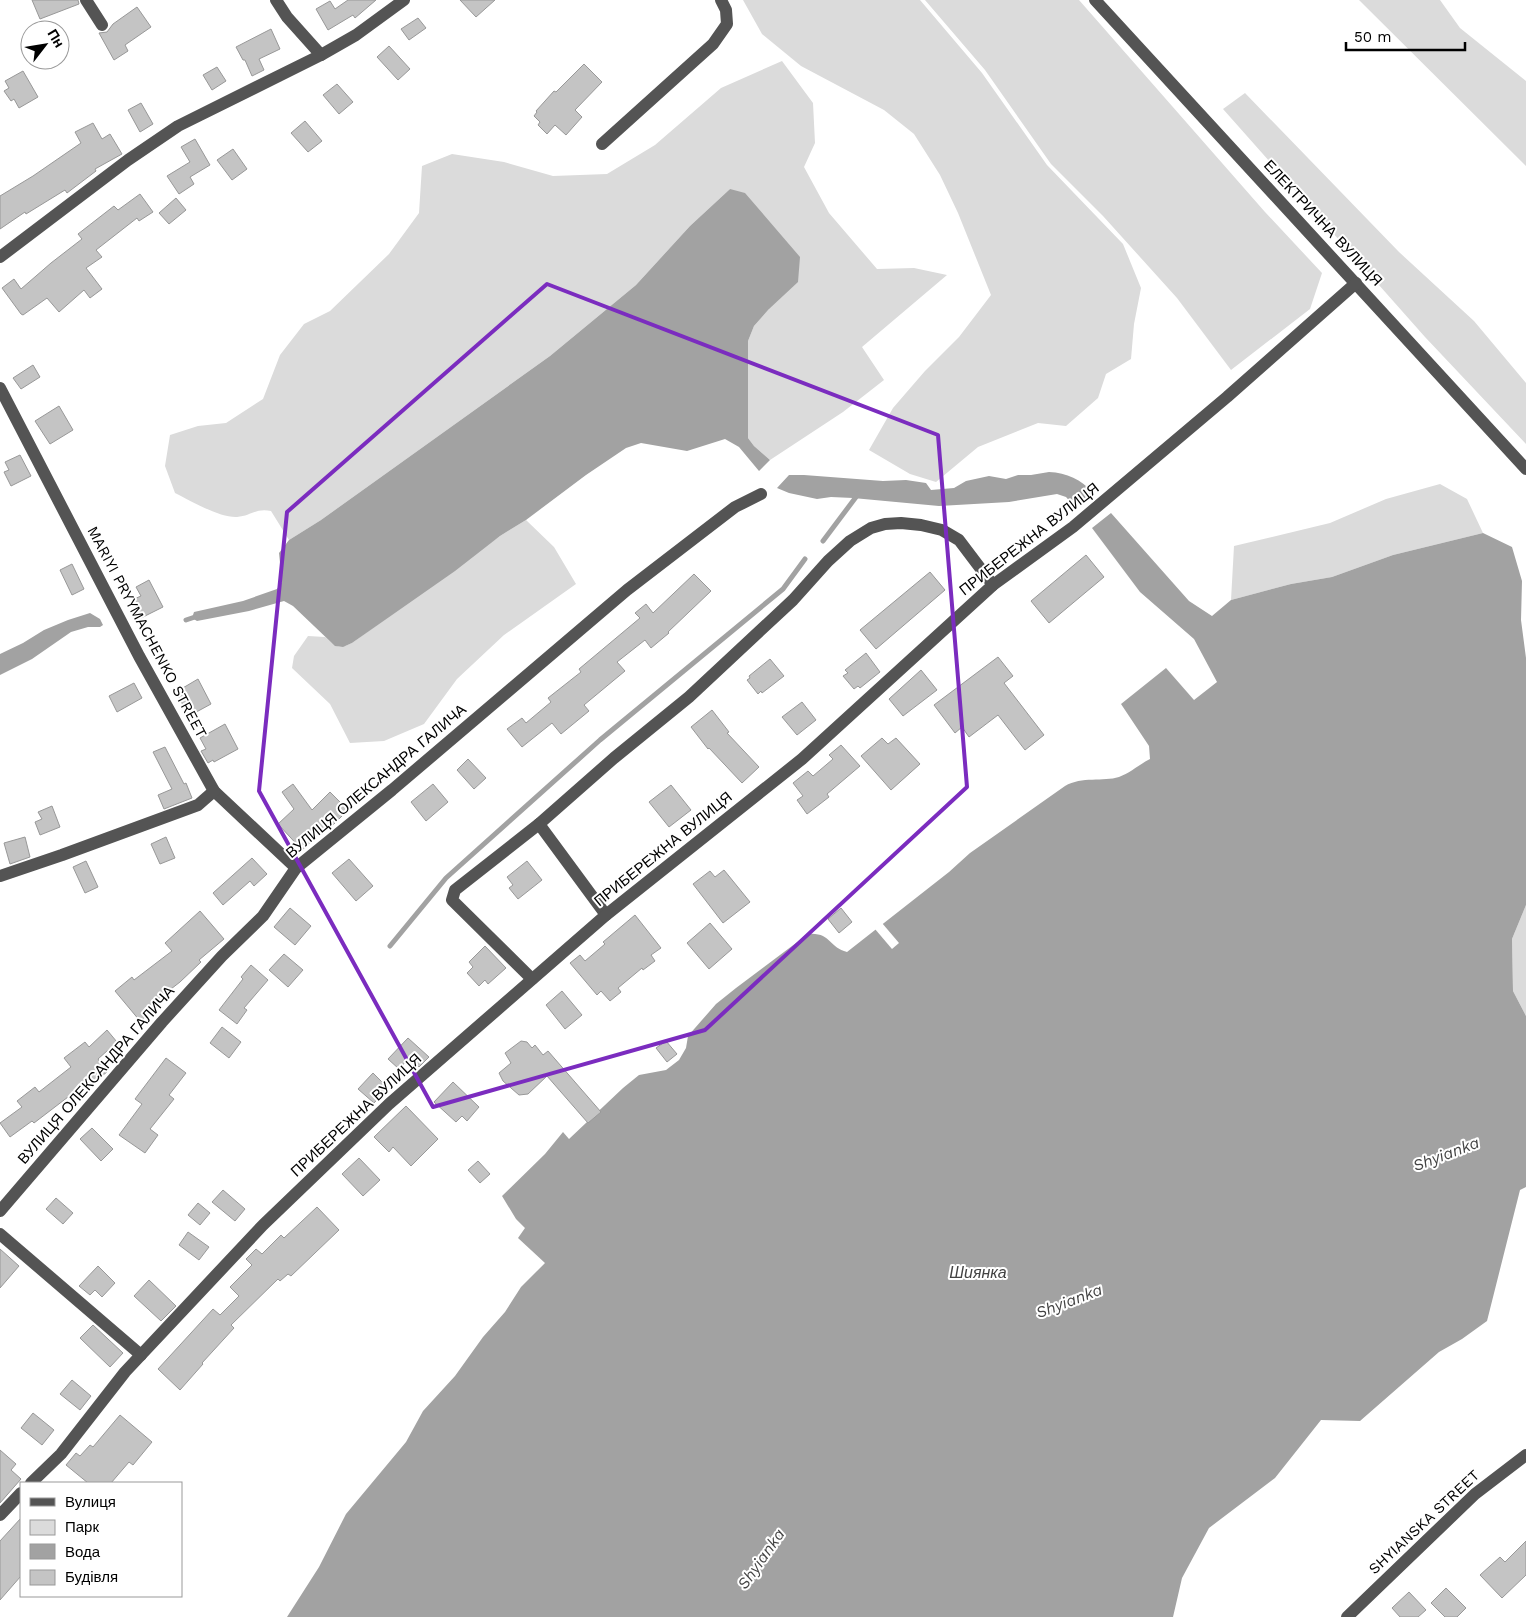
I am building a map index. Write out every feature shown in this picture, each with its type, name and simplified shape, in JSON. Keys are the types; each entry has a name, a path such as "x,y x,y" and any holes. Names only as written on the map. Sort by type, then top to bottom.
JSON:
{"street":[{"path":"86,0 102,25"},
{"path":"276,0 287,17 321,55"},
{"path":"0,257 128,160 178,126 321,55 356,34 404,0"},
{"path":"602,144 713,44 727,24 726,10 721,0"},
{"name":"ЕЛЕКТРИЧНА ВУЛИЦЯ","path":"1095,0 1526,468"},
{"name":"ПРИБЕРЕЖНА ВУЛИЦЯ","path":"32,1482 61,1454 140,1355 263,1225 389,1104 606,915 802,759 993,585 1080,521 1227,397 1356,283"},
{"name":"MARIYI PRYYMACHENKO STREET","path":"0,388 139,656 214,791 296,868"},
{"name":"ВУЛИЦЯ ОЛЕКСАНДРА ГАЛИЧА","path":"0,1210 162,1022 222,956 263,916 296,868 392,790 627,590 735,507 761,494"},
{"path":"532,979 452,900 455,890 539,824 614,758 689,697 793,600 835,554 850,541 872,528 885,524 922,525 942,530 959,540 993,585"},
{"path":"0,876 62,856 198,805 214,791"},
{"path":"539,824 606,915"},
{"path":"0,1234 140,1355"},
{"name":"SHYIANSKA STREET","path":"1347,1617 1475,1494 1526,1455"},
{"path":"0,1515 20,1494"}],"highlighted area":[{"path":"547,284 938,435 967,787 705,1030 433,1107 259,791 287,512"}],"green space":[{"path":"743,0 920,0 982,73 1047,165 1123,244 1141,288 1134,324 1131,359 1106,374 1098,398 1066,426 1038,423 978,447 936,482 910,474 869,450 893,408 925,371 959,337 991,295 958,213 940,175 914,134 884,110 801,66 762,34"},
{"path":"925,0 1079,0 1265,212 1322,273 1310,309 1231,370 1177,298 1103,216 1051,164 985,70"},
{"path":"1359,0 1440,0 1460,28 1526,81 1526,166"},
{"path":"782,61 813,103 815,143 804,167 829,213 877,269 914,268 947,275 862,347 884,380 843,412 770,460 748,438 748,341 754,326 769,309 730,189 690,226 636,285 550,356 321,520 289,540 271,511 257,511 242,516 230,517 175,493 165,466 170,435 198,426 226,423 263,399 280,355 304,324 330,311 389,254 419,213 422,166 452,154 504,162 553,176 607,174 655,145 721,88"},
{"path":"1245,93 1399,252 1474,321 1526,383 1526,444 1425,337 1223,109"},
{"path":"1440,484 1467,499 1483,533 1393,555 1332,577 1291,584 1231,600 1234,546 1330,523 1386,499"},
{"path":"526,520 554,547 576,584 504,635 457,679 424,724 384,741 350,743 330,704 292,668 294,656 308,636 325,637 340,647 352,643 500,536"},
{"path":"1526,905 1526,1016 1513,991 1512,939"}],"water":[{"path":"730,189 745,193 800,257 798,282 754,326 748,341 748,438 770,460 759,471 739,447 725,439 687,451 641,443 626,448 526,520 500,536 455,571 352,643 343,647 335,646 293,606 284,601 249,611 197,621 192,618 194,612 243,601 277,589 282,582 279,553 289,540 321,520 550,356 636,285 690,226"},
{"path":"1049,472 1073,478 1084,484 1093,493 1075,507 1066,497 1057,494 1009,502 939,506 853,498 831,497 817,499 789,493 777,488 789,475 883,481 906,480 926,483 931,490 954,488 966,481 989,476 1006,479 1018,475"},
{"name":"Шиянка","path":"1111,513 1189,601 1212,616 1231,600 1291,584 1332,577 1393,555 1483,533 1512,547 1522,581 1521,620 1526,658 1526,905 1512,939 1513,991 1526,1016 1526,1187 1520,1190 1487,1321 1462,1339 1439,1352 1360,1421 1321,1420 1275,1478 1209,1528 1182,1578 1173,1617 287,1617 319,1567 346,1514 406,1442 423,1411 455,1376 483,1337 505,1312 521,1287 545,1263 518,1238 525,1228 516,1219 502,1196 545,1154 563,1132 569,1139 639,1075 666,1070 679,1060 686,1048 688,1036 716,1004 808,934 821,935 841,950 847,952 949,872 970,853 1065,786 1078,781 1119,777 1150,759 1149,746 1121,704 1166,668 1194,700 1217,682 1194,639 1140,592 1092,528"},
{"path":"90,613 100,619 103,625 71,632 32,659 0,675 0,654 44,630"}],"pier":[{"path":"882,923 899,943 892,949 875,929"}],"building":[{"path":"32,0 78,0 79,4 40,19"},
{"path":"348,0 376,0 355,18 353,15 328,30 316,9 330,1 335,9"},
{"path":"460,0 495,0 476,17"},
{"path":"137,7 151,27 125,45 128,51 114,60 99,33 107,32 113,24"},
{"path":"418,18 426,28 409,40 401,29"},
{"path":"271,29 280,49 259,59 264,70 252,76 245,60 243,60 236,47"},
{"path":"389,46 410,69 398,80 377,57"},
{"path":"584,64 602,82 575,110 582,117 566,135 555,125 547,134 538,125 540,122 534,116 536,111 554,91 556,92"},
{"path":"217,67 226,81 212,90 203,75"},
{"path":"23,71 38,97 19,108 14,99 11,101 4,91 9,88 5,81"},
{"path":"337,84 353,102 339,114 323,95"},
{"path":"141,103 153,124 140,132 128,110"},
{"path":"305,121 322,141 308,152 291,133"},
{"path":"93,123 102,139 110,134 122,154 95,169 96,171 67,193 65,190 26,214 25,212 0,229 0,196 81,143 75,132"},
{"path":"195,139 210,165 190,177 194,184 179,194 167,176 190,162 181,147"},
{"path":"233,149 247,169 232,180 217,160"},
{"path":"140,194 153,212 139,221 137,218 96,250 102,257 86,268 102,289 90,298 84,290 59,312 47,298 23,315 21,314 2,288 14,279 21,289 82,239 78,234 114,206 118,210"},
{"path":"176,198 186,210 169,224 159,213"},
{"path":"33,365 40,377 21,389 13,378"},
{"path":"59,406 73,430 50,444 35,421"},
{"path":"20,455 31,476 11,486 4,472 9,470 5,462"},
{"path":"1086,555 1104,577 1049,623 1031,601"},
{"path":"72,564 84,589 72,595 60,570"},
{"path":"930,572 945,590 876,649 860,630"},
{"path":"694,574 711,591 669,633 651,648 645,640 617,662 625,671 584,705 589,711 561,734 552,723 522,747 507,729 522,718 526,723 551,702 548,698 581,672 579,669 640,618 635,613 646,604 653,613"},
{"path":"149,580 163,607 141,618 132,600 141,596 136,587"},
{"path":"866,653 880,672 860,688 858,686 854,689 843,676 848,673 845,670"},
{"path":"998,657 1013,676 1004,683 1044,735 1025,750 998,715 969,737 962,727 955,733 934,705"},
{"path":"770,659 784,676 758,694 747,680 750,678 749,676"},
{"path":"921,670 937,690 903,716 889,699"},
{"path":"198,679 211,704 189,716 176,692"},
{"path":"134,683 142,698 117,712 109,696"},
{"path":"802,702 816,720 797,735 782,717"},
{"path":"712,710 729,732 727,733 759,767 742,783 708,749 691,727"},
{"path":"225,724 238,749 214,762 213,760 208,763 201,751 206,749 200,738"},
{"path":"882,738 888,744 896,738 920,764 891,790 861,756"},
{"path":"841,745 860,766 827,794 829,797 807,814 797,800 803,796 793,783 808,771 813,776 833,759 829,755"},
{"path":"165,747 184,784 186,783 192,798 164,809 158,795 172,789 153,752"},
{"path":"468,759 486,778 474,789 457,770"},
{"path":"293,784 312,810 330,792 348,810 302,850 278,824 294,809 282,792"},
{"path":"433,784 448,802 426,821 411,802"},
{"path":"671,785 691,810 669,827 649,802"},
{"path":"52,806 60,827 40,835 35,822 42,819 38,812"},
{"path":"25,837 30,857 10,864 4,843"},
{"path":"166,837 175,858 160,864 151,844"},
{"path":"252,858 267,874 254,886 250,881 223,905 213,893"},
{"path":"349,859 373,886 356,901 332,873"},
{"path":"86,861 98,887 85,893 73,867"},
{"path":"527,861 542,880 518,899 509,888 513,885 507,877"},
{"path":"724,870 750,902 723,923 693,884 710,871 715,877"},
{"path":"290,908 311,926 295,945 274,927"},
{"path":"841,908 852,922 839,933 828,919"},
{"path":"200,911 224,939 199,960 201,962 180,982 153,1003 157,1008 140,1021 115,991 132,977 134,980 172,951 165,943"},
{"path":"635,915 661,948 651,955 655,961 643,970 642,968 618,988 621,992 610,1001 601,991 597,995 570,963 580,955 585,961 605,944 603,942"},
{"path":"710,923 732,949 709,969 687,943"},
{"path":"485,946 506,968 488,984 485,980 479,986 467,973 473,967 469,962"},
{"path":"284,954 303,970 288,987 269,970"},
{"path":"251,965 268,980 244,1008 247,1010 237,1024 219,1010 243,979 241,977"},
{"path":"562,991 582,1015 565,1029 546,1005"},
{"path":"222,1027 241,1042 229,1058 210,1043"},
{"path":"107,1030 117,1042 98,1059 107,1072 70,1100 68,1097 34,1123 32,1121 10,1137 0,1123 22,1107 17,1101 35,1087 39,1092 71,1067 64,1058 85,1042 89,1047"},
{"path":"408,1038 429,1057 419,1067 409,1058 399,1069 388,1059"},
{"path":"521,1041 527,1042 532,1048 535,1045 543,1055 548,1051 601,1112 588,1123 547,1076 528,1094 519,1095 503,1081 499,1073 511,1063 505,1053"},
{"path":"666,1041 677,1054 667,1062 656,1048"},
{"path":"166,1058 186,1073 169,1095 174,1099 150,1129 158,1135 145,1153 119,1135 142,1104 135,1099"},
{"path":"373,1073 388,1088 374,1103 358,1089"},
{"path":"453,1082 479,1107 467,1121 462,1116 456,1122 434,1102"},
{"path":"406,1106 438,1139 411,1166 393,1147 389,1152 374,1137"},
{"path":"92,1128 113,1149 101,1161 80,1139"},
{"path":"359,1158 380,1180 363,1196 342,1174"},
{"path":"478,1161 490,1174 480,1183 468,1170"},
{"path":"223,1190 245,1209 235,1221 212,1202"},
{"path":"56,1198 73,1213 63,1224 46,1209"},
{"path":"198,1203 210,1213 200,1225 188,1215"},
{"path":"317,1207 339,1230 291,1276 288,1274 280,1281 278,1279 231,1325 234,1328 180,1390 158,1369 213,1309 220,1315 239,1296 230,1287 252,1265 246,1259 256,1249 262,1254 281,1235 284,1238"},
{"path":"188,1232 209,1247 199,1260 179,1245"},
{"path":"0,1249 19,1266 0,1288"},
{"path":"98,1266 115,1283 102,1297 95,1290 90,1295 79,1286"},
{"path":"149,1280 176,1306 161,1321 134,1296"},
{"path":"93,1325 123,1353 110,1367 80,1338"},
{"path":"72,1380 91,1396 80,1410 60,1394"},
{"path":"33,1413 54,1430 42,1445 21,1428"},
{"path":"120,1415 152,1442 133,1465 129,1462 112,1482 87,1482 66,1465 76,1453 80,1456 90,1445 93,1447"},
{"path":"0,1450 16,1464 11,1470 21,1479 0,1503"},
{"path":"20,1519 20,1577 0,1600 0,1541"},
{"path":"1526,1541 1526,1575 1502,1598 1480,1575 1500,1557 1505,1562"},
{"path":"1446,1588 1466,1608 1457,1617 1445,1617 1431,1603"},
{"path":"1409,1592 1426,1610 1418,1617 1400,1617 1392,1608"}],"waterway":[{"path":"823,541 859,493"},
{"path":"390,946 446,878 600,740 783,589 805,559"},
{"path":"186,620 198,616"}],"water label":[{"name":"Shyianka","path":"1446,1154"},
{"name":"Shyianka","path":"1069,1301"},
{"name":"Shyianka","path":"761,1559"}]}
